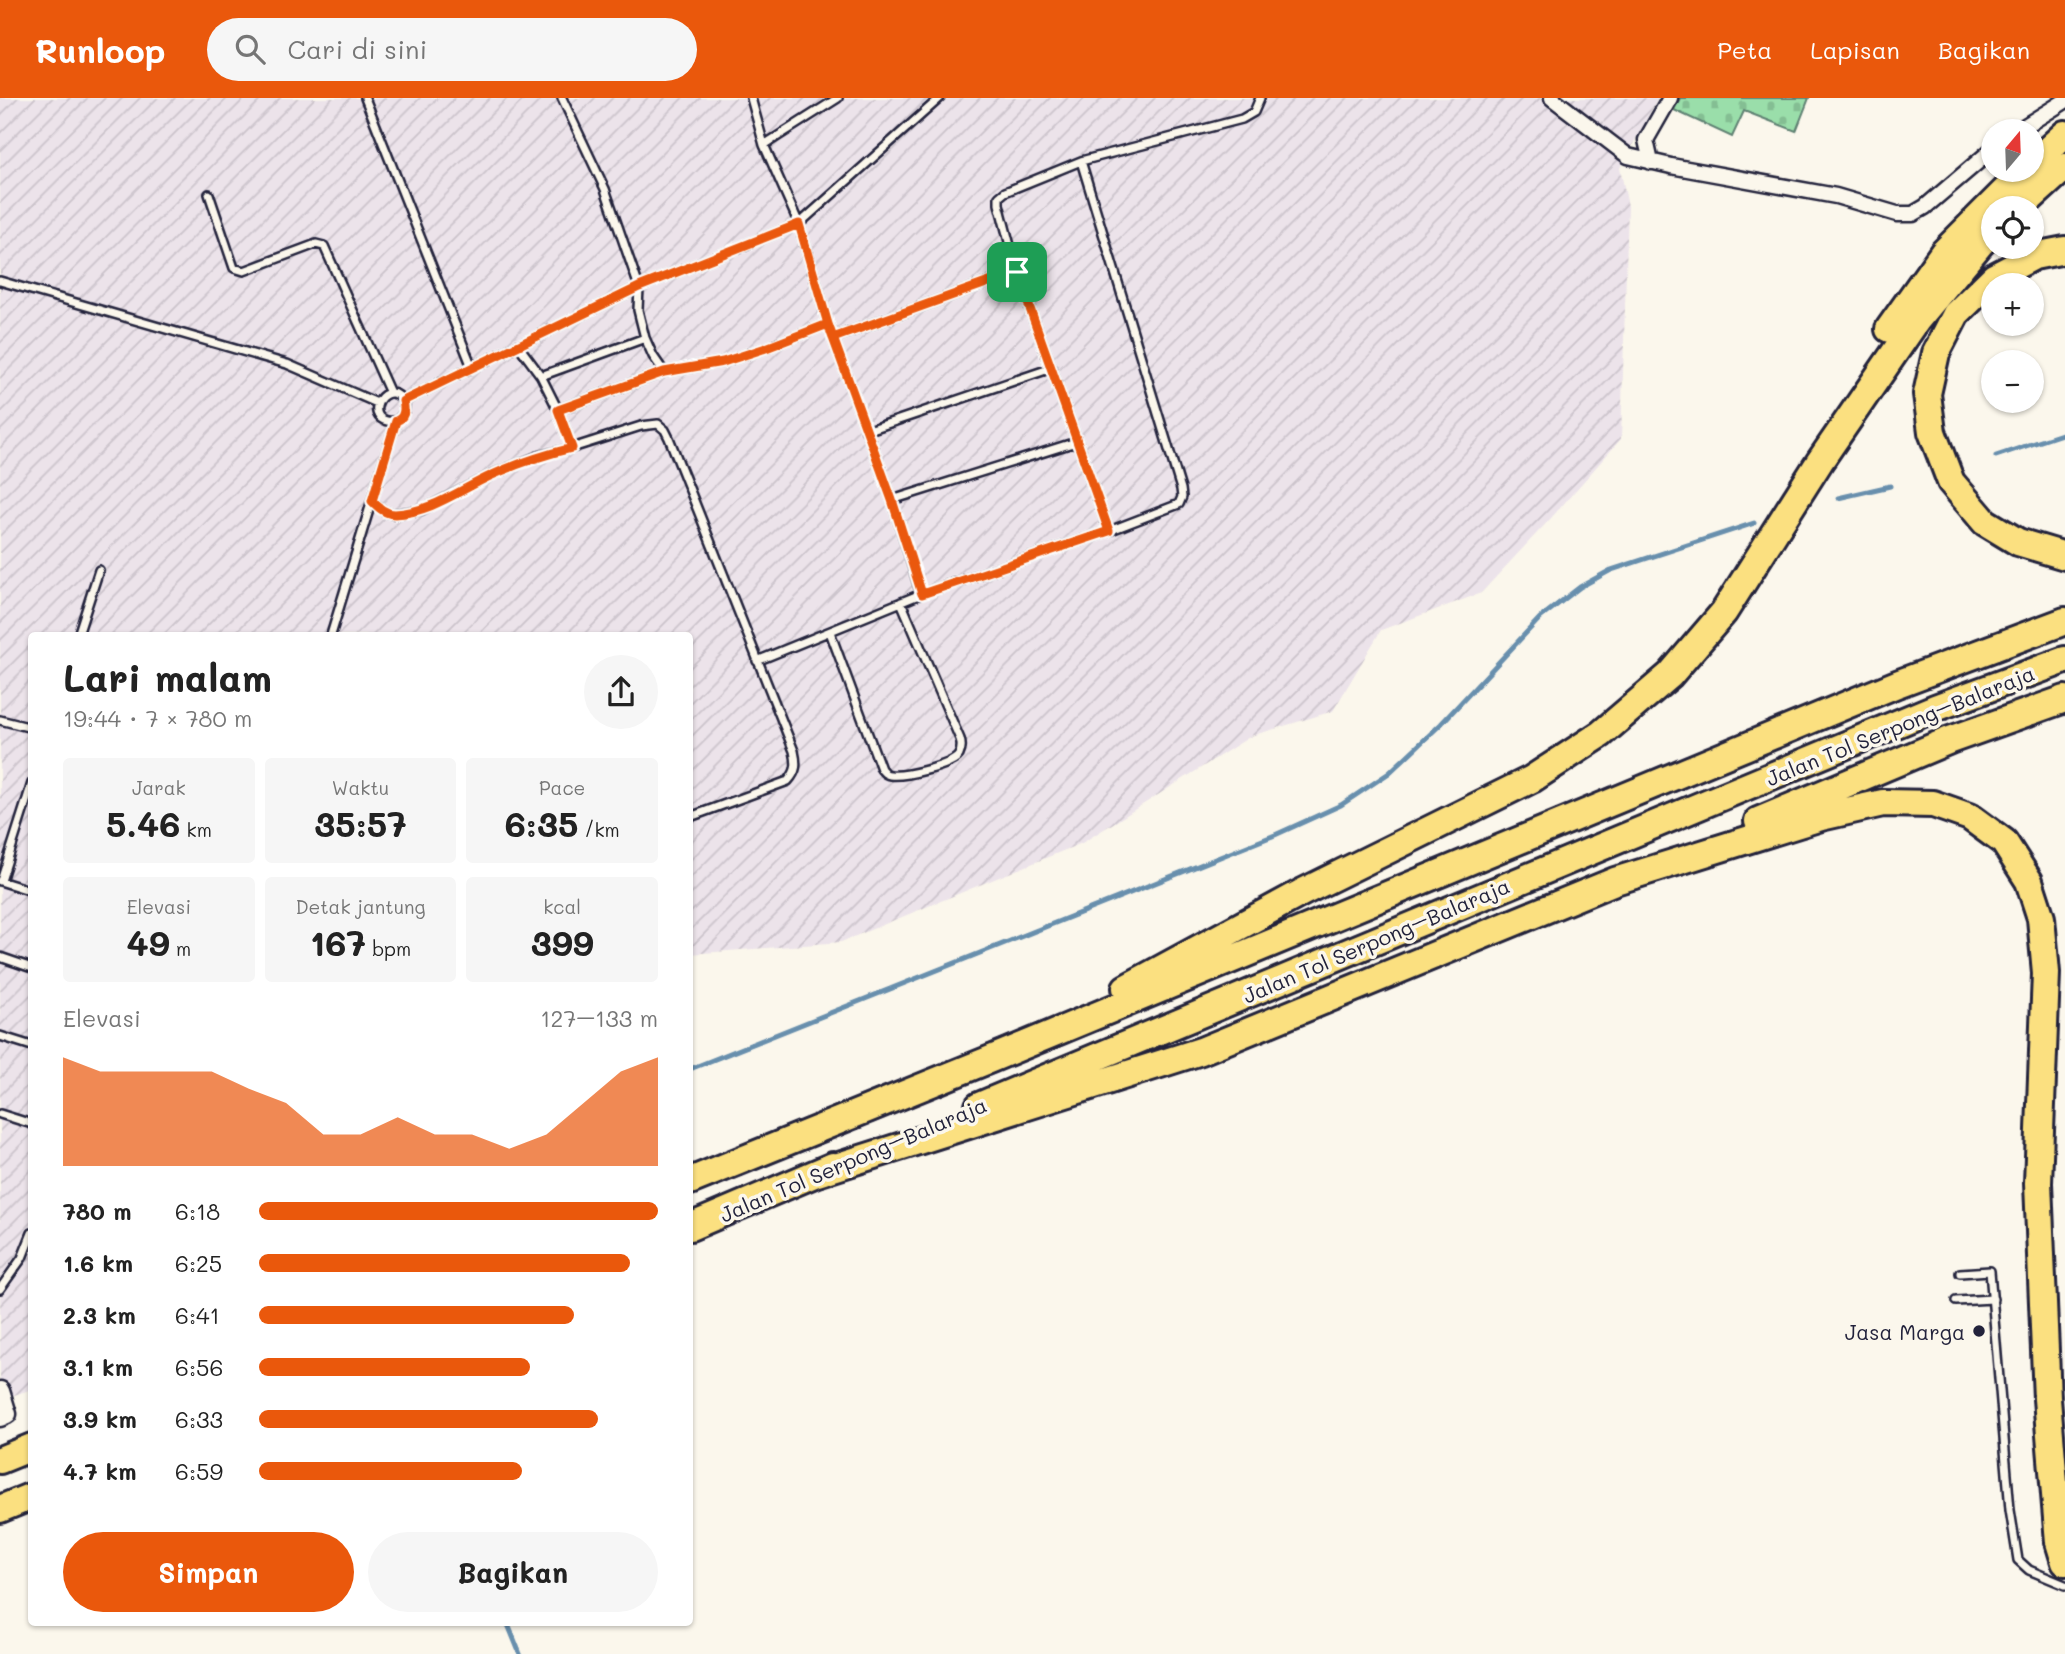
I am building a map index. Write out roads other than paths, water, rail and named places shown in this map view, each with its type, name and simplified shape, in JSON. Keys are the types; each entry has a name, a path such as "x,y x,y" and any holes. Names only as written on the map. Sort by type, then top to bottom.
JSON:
{"highway":[{"path":"2044,153 2065,134"},
{"path":"2033,196 2065,167"},
{"path":"1820,461 1890,327 1943,253 2014,182"},
{"path":"991,1059 1303,892 1532,779 1601,734 1670,674 1724,612 1820,461 1917,320 1981,243"},
{"path":"2065,250 2034,256 1994,277 1956,314 1936,353 1927,394 1932,432 1951,482 1985,522 2018,542 2065,556"},
{"name":"Jalan Tol Serpong–Balaraja","path":"693,1180 1897,684 2065,621"},
{"name":"Jalan Tol Serpong–Balaraja","path":"693,1226 1935,708 2065,660"},
{"path":"817,1173 1201,1051 1950,740 2065,699"},
{"path":"1615,881 1821,817 1883,803 1933,804 1970,817 2004,842 2029,881 2041,918 2046,973 2038,1183 2047,1399 2059,1542 2065,1562"},
{"path":"0,1460 28,1449"},
{"path":"0,1509 28,1498"}],"street":[{"path":"1552,98 1629,156 1836,196 1896,214 1913,214 1925,208 1981,159"},
{"path":"1651,162 1646,140 1670,98"},
{"path":"2036,119 2065,101"},
{"path":"0,1391 7,1414 0,1417"}],"lane":[{"path":"365,98 472,367"},
{"path":"562,98 605,189 639,287 638,310 645,338 664,372"},
{"path":"751,98 764,145 799,224 828,324 892,500 922,594"},
{"path":"764,145 838,98"},
{"path":"403,401 639,287 799,224 940,98"},
{"path":"1109,531 1017,272 999,197 1005,192 1081,162 1242,119 1254,112 1260,98"},
{"path":"757,662 922,594 1177,506 1182,498 1081,162"},
{"path":"209,194 234,268 237,270 244,271 316,244 324,246 390,393"},
{"path":"833,338 1017,272"},
{"path":"0,281 287,363 377,403"},
{"path":"558,410 664,372 723,362 828,324"},
{"path":"541,376 645,338"},
{"path":"519,345 541,376 558,410 572,448"},
{"path":"866,431 1052,368"},
{"path":"390,393 398,395 405,409 396,421 388,422 380,418 376,411 382,396 390,393"},
{"path":"333,632 396,421"},
{"path":"372,501 392,514 422,510 491,475 538,456 650,424 658,424 665,430 794,751 796,763 795,771 788,781 693,816"},
{"path":"892,500 1076,442"},
{"path":"79,632 99,570"},
{"path":"830,632 881,769 885,773 898,775 918,772 950,761 960,753 960,739 901,602"},
{"path":"0,720 28,727"},
{"path":"28,795 0,881 28,890"},
{"path":"0,957 28,967"},
{"path":"0,1036 28,1045"},
{"path":"0,1114 28,1123"},
{"path":"0,1289 22,1258 28,1243"},
{"path":"1960,1273 1990,1271 2010,1510 2018,1560 2029,1570 2065,1585"},
{"path":"1956,1301 1993,1299"}],"waterway":[{"path":"1996,456 2065,433"},
{"path":"1838,498 1890,486"},
{"path":"693,1068 1275,835 1341,805 1389,773 1441,724 1540,618 1580,587 1611,570 1754,523"},
{"path":"509,1626 520,1654"}],"place":[{"name":"Jasa Marga","path":"1979,1331"}]}
